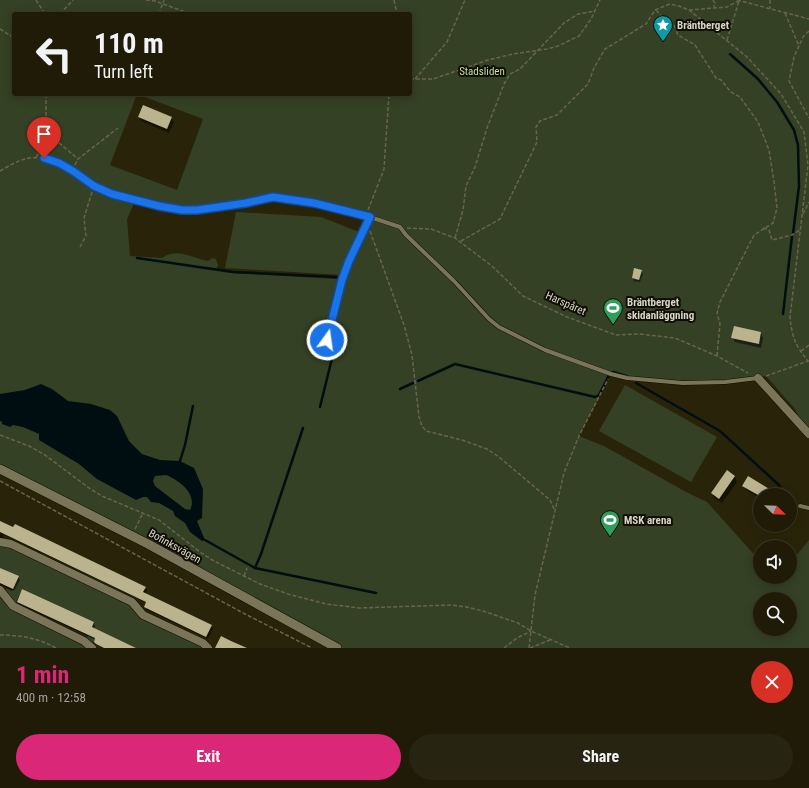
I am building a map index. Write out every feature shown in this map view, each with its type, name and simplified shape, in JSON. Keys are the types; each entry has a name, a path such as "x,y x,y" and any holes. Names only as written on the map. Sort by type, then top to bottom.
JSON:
{"street":[{"path":"758,378 809,434"},
{"name":"Bofinksvägen","path":"0,469 148,544 337,648"},
{"path":"0,542 8,543 132,602 143,615 203,643 208,648"},
{"path":"0,590 13,606 84,641 92,648"}],"lane":[{"path":"44,158 59,163 94,186 125,199 182,210 246,203 273,197 314,203 368,216 400,228 454,281 489,319 499,327 545,350 611,374 627,378 683,382 725,382 758,378"},
{"path":"327,340 342,280 368,216"},
{"path":"800,506 809,508"}],"path":[{"path":"36,0 44,12"},
{"path":"62,12 73,0"},
{"path":"146,0 155,1 185,12"},
{"path":"159,12 161,4 164,0"},
{"path":"394,0 397,12"},
{"path":"415,79 447,42 465,0"},
{"path":"412,80 432,79 488,60 558,46 579,36 591,19 600,0"},
{"path":"713,0 715,3 714,8"},
{"path":"726,40 738,0"},
{"path":"689,10 726,7 738,0 809,19"},
{"path":"770,0 770,9"},
{"path":"461,241 500,219 537,142 536,127 540,121 557,115 588,84 594,68 605,48 646,24 655,10 670,4 689,10 747,57 781,94 804,132 808,165 790,317 792,333 798,348 808,361 758,378"},
{"path":"655,10 662,18 674,25 678,35 695,45 716,78 720,80 731,92 740,97 758,122 769,150 777,208 773,223 754,234 720,302 717,313 720,324 716,356"},
{"path":"455,238 463,210 466,186 475,167 487,128 504,84 510,74 520,69 564,23 578,14 595,11"},
{"path":"785,13 799,46"},
{"path":"0,29 12,37"},
{"path":"809,31 803,37 794,57 789,81 809,118"},
{"path":"46,96 46,129 51,136 78,159"},
{"path":"389,96 384,169 368,216 369,227 404,325 412,354 419,417 422,426 426,431 462,440 487,449 499,457 550,500 555,511"},
{"path":"73,171 78,159 118,128"},
{"path":"35,157 51,136"},
{"path":"0,171 14,163 35,157 44,158"},
{"path":"80,247 86,236 84,218 94,186"},
{"path":"802,215 809,202"},
{"name":"Harspåret","path":"400,228 431,229 461,241 492,266 523,296 567,317 616,335 639,334 675,338 716,356 758,378"},
{"path":"763,228 768,230 772,240 792,235 800,230"},
{"path":"801,352 809,345"},
{"path":"551,640 529,648 535,595 564,473 579,436 611,374"},
{"path":"0,435 29,446 45,455 102,496 159,520 200,552 228,569 260,584 288,594 326,604 359,608 451,605 483,611 518,623 570,648"},
{"path":"0,481 245,614 312,648"},
{"path":"244,576 248,568"},
{"path":"504,648 530,630"},
{"path":"0,635 21,635 44,642 56,648"}],"green space":[{"name":"Stadsliden","path":"0,0 809,0 809,437 795,409 766,376 758,378 684,382 647,380 611,374 579,436 604,446 686,492 707,502 753,553 753,584 797,584 797,555 809,540 809,648 337,648 0,469","holes":["12,12 412,12 412,96 142,96 203,119 177,190 110,165 136,96 12,96","273,197 314,203 370,217 346,281 335,279 231,273 216,270 218,265 216,259 212,258 208,261 179,253 173,253 162,258 130,256 127,219 135,201 182,210 246,203"]},
{"path":"236,212 321,217 359,232 344,275 225,268"},
{"path":"625,385 717,437 691,482 599,431"},
{"path":"0,545 9,546 126,601 204,648 136,648 99,631 92,645 86,640 94,622 22,589 15,604 3,591 7,589 12,591 18,576 0,568"},
{"path":"0,590 13,606 92,648 0,648"}],"shaded area":[{"path":"41,384 52,389 68,401 91,404 110,410 117,416 129,441 142,454 160,460 180,461 194,468 203,489 202,518 197,521 205,540 202,541 190,532 185,523 175,516 173,511 159,503 151,502 147,497 136,500 97,479 79,464 39,440 39,434 23,427 13,425 10,427 2,424 0,421 0,394 25,390","holes":["166,475 176,480 186,488 191,498 192,504 190,510 185,509 155,486 153,481 155,476"]}],"building":[{"path":"143,105 172,117 167,129 138,117"},
{"path":"634,268 642,270 639,280 632,278"},
{"path":"734,326 761,332 759,344 731,338"},
{"path":"727,470 735,476 719,499 711,493"},
{"path":"748,476 768,488 753,488 753,492 742,486"},
{"path":"0,521 13,527 15,524 146,587 143,592 212,625 206,637 144,607 146,602 0,532"},
{"path":"0,568 19,576 13,589 0,583"},
{"path":"22,589 94,622 92,627 136,648 104,648 96,644 94,642 95,638 17,602"},
{"path":"221,636 231,641 247,648 215,648"}],"waterway":[{"path":"730,54 758,79 777,102 794,130 798,145 799,186 793,234"},
{"path":"783,314 792,236"},
{"path":"137,258 233,272 336,277"},
{"path":"320,407 335,346"},
{"path":"418,381 455,364 595,397 599,395 609,375"},
{"path":"613,372 626,376"},
{"path":"400,389 413,383"},
{"path":"636,383 720,431 780,486"},
{"path":"180,461 193,406"},
{"path":"255,568 303,428"},
{"path":"205,540 255,568 376,593"}],"place":[{"name":"Bräntberget","path":"663,42"},
{"name":"Bräntberget skidanläggning","path":"613,325"},
{"name":"MSK arena","path":"610,537"}],"route":[{"path":"44,158 59,163 102,190 125,199 159,206 182,210 197,210 246,203 273,197 314,203 370,217 349,261 342,280 327,340"}]}
